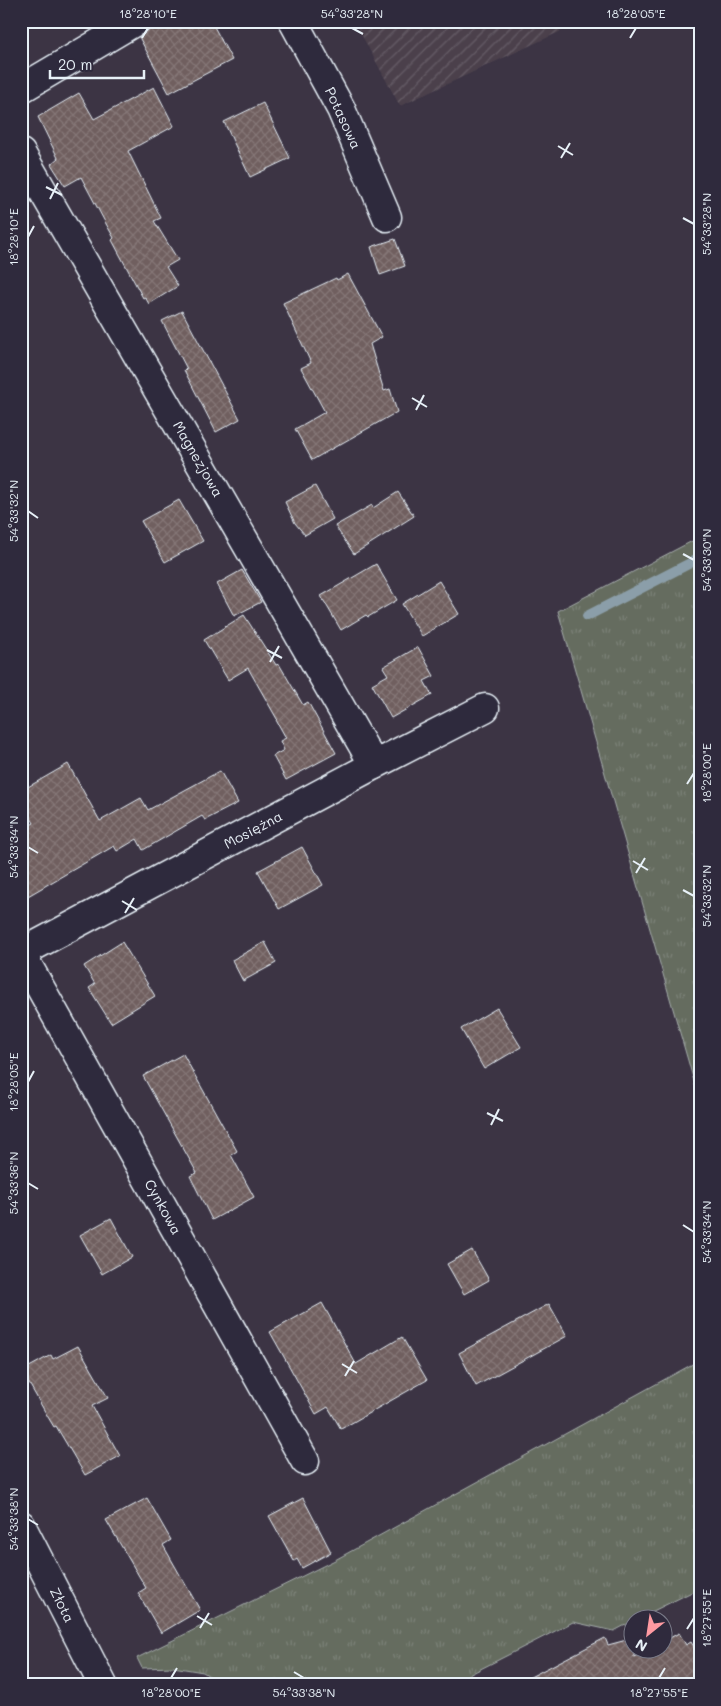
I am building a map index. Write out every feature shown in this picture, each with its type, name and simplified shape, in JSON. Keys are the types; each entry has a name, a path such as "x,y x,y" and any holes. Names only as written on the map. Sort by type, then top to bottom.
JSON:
{"street":[{"path":"21,89 136,21"},
{"name":"Potasowa","path":"293,21 342,109 387,217"},
{"name":"Magnezjowa","path":"21,153 374,765"},
{"name":"Mosiężna","path":"21,953 485,708"},
{"name":"Cynkowa","path":"21,953 305,1461"},
{"name":"Złota","path":"21,1525 102,1685"}],"shaded area":[{"path":"354,21 583,21 400,106"}],"green space":[{"path":"700,537 700,1102 558,611"},
{"path":"700,1360 700,1588 659,1608 624,1608 624,1626 614,1631 573,1622 449,1685 223,1685 203,1672 173,1667 142,1668 137,1658 335,1560"}],"building":[{"path":"152,21 211,21 232,60 169,93 139,37 149,29"},
{"path":"154,87 174,126 128,151 161,218 154,221 178,260 166,267 178,286 149,304 145,297 143,298 112,240 114,238 81,177 65,186 51,164 58,158 38,117 79,93 94,119"},
{"path":"263,103 290,158 250,177 224,122"},
{"path":"395,239 405,266 380,275 371,247"},
{"path":"348,274 382,337 370,344 384,391 390,389 397,412 312,460 295,429 325,412 301,368 311,363 283,303"},
{"path":"182,311 240,419 216,432 184,370 187,369 162,321"},
{"path":"315,486 333,519 305,535 295,523 285,502"},
{"path":"398,492 414,516 354,554 335,526 372,505 373,508"},
{"path":"179,500 203,541 165,562 141,521"},
{"path":"376,564 397,600 341,630 321,596"},
{"path":"242,570 261,602 234,616 217,584"},
{"path":"439,581 459,614 422,636 402,604"},
{"path":"244,615 276,665 279,664 303,705 308,702 336,753 286,780 273,756 284,750 280,741 286,738 248,668 228,680 204,640"},
{"path":"418,647 434,676 424,681 432,695 391,718 372,684 388,675 383,667"},
{"path":"68,764 100,821 141,798 148,810 220,771 238,803 205,820 202,816 143,850 137,839 117,851 114,846 21,900 21,830 34,823 21,802 21,791"},
{"path":"302,847 323,885 279,909 258,871"},
{"path":"122,942 155,996 111,1023 89,988 95,984 84,966"},
{"path":"265,942 276,963 243,981 232,960"},
{"path":"497,1008 521,1047 484,1069 461,1029"},
{"path":"183,1054 237,1151 231,1155 254,1197 212,1220 190,1176 197,1173 143,1076"},
{"path":"111,1218 132,1257 102,1274 80,1235"},
{"path":"472,1250 489,1280 464,1294 447,1264"},
{"path":"322,1303 356,1364 402,1337 427,1380 341,1429 328,1407 316,1414 270,1332"},
{"path":"549,1304 567,1336 476,1386 459,1353"},
{"path":"78,1346 108,1398 92,1406 120,1456 85,1475 56,1426 54,1427 22,1371 51,1355 53,1359"},
{"path":"147,1498 171,1540 163,1545 200,1610 161,1633 138,1593 146,1588 106,1520"},
{"path":"303,1498 331,1552 302,1568 297,1559 294,1561 269,1516"},
{"path":"679,1633 686,1645 691,1642 700,1656 700,1685 515,1685 605,1638 608,1645 624,1641 624,1658 674,1658 674,1636"}],"waterway":[{"path":"587,616 700,558"}]}
